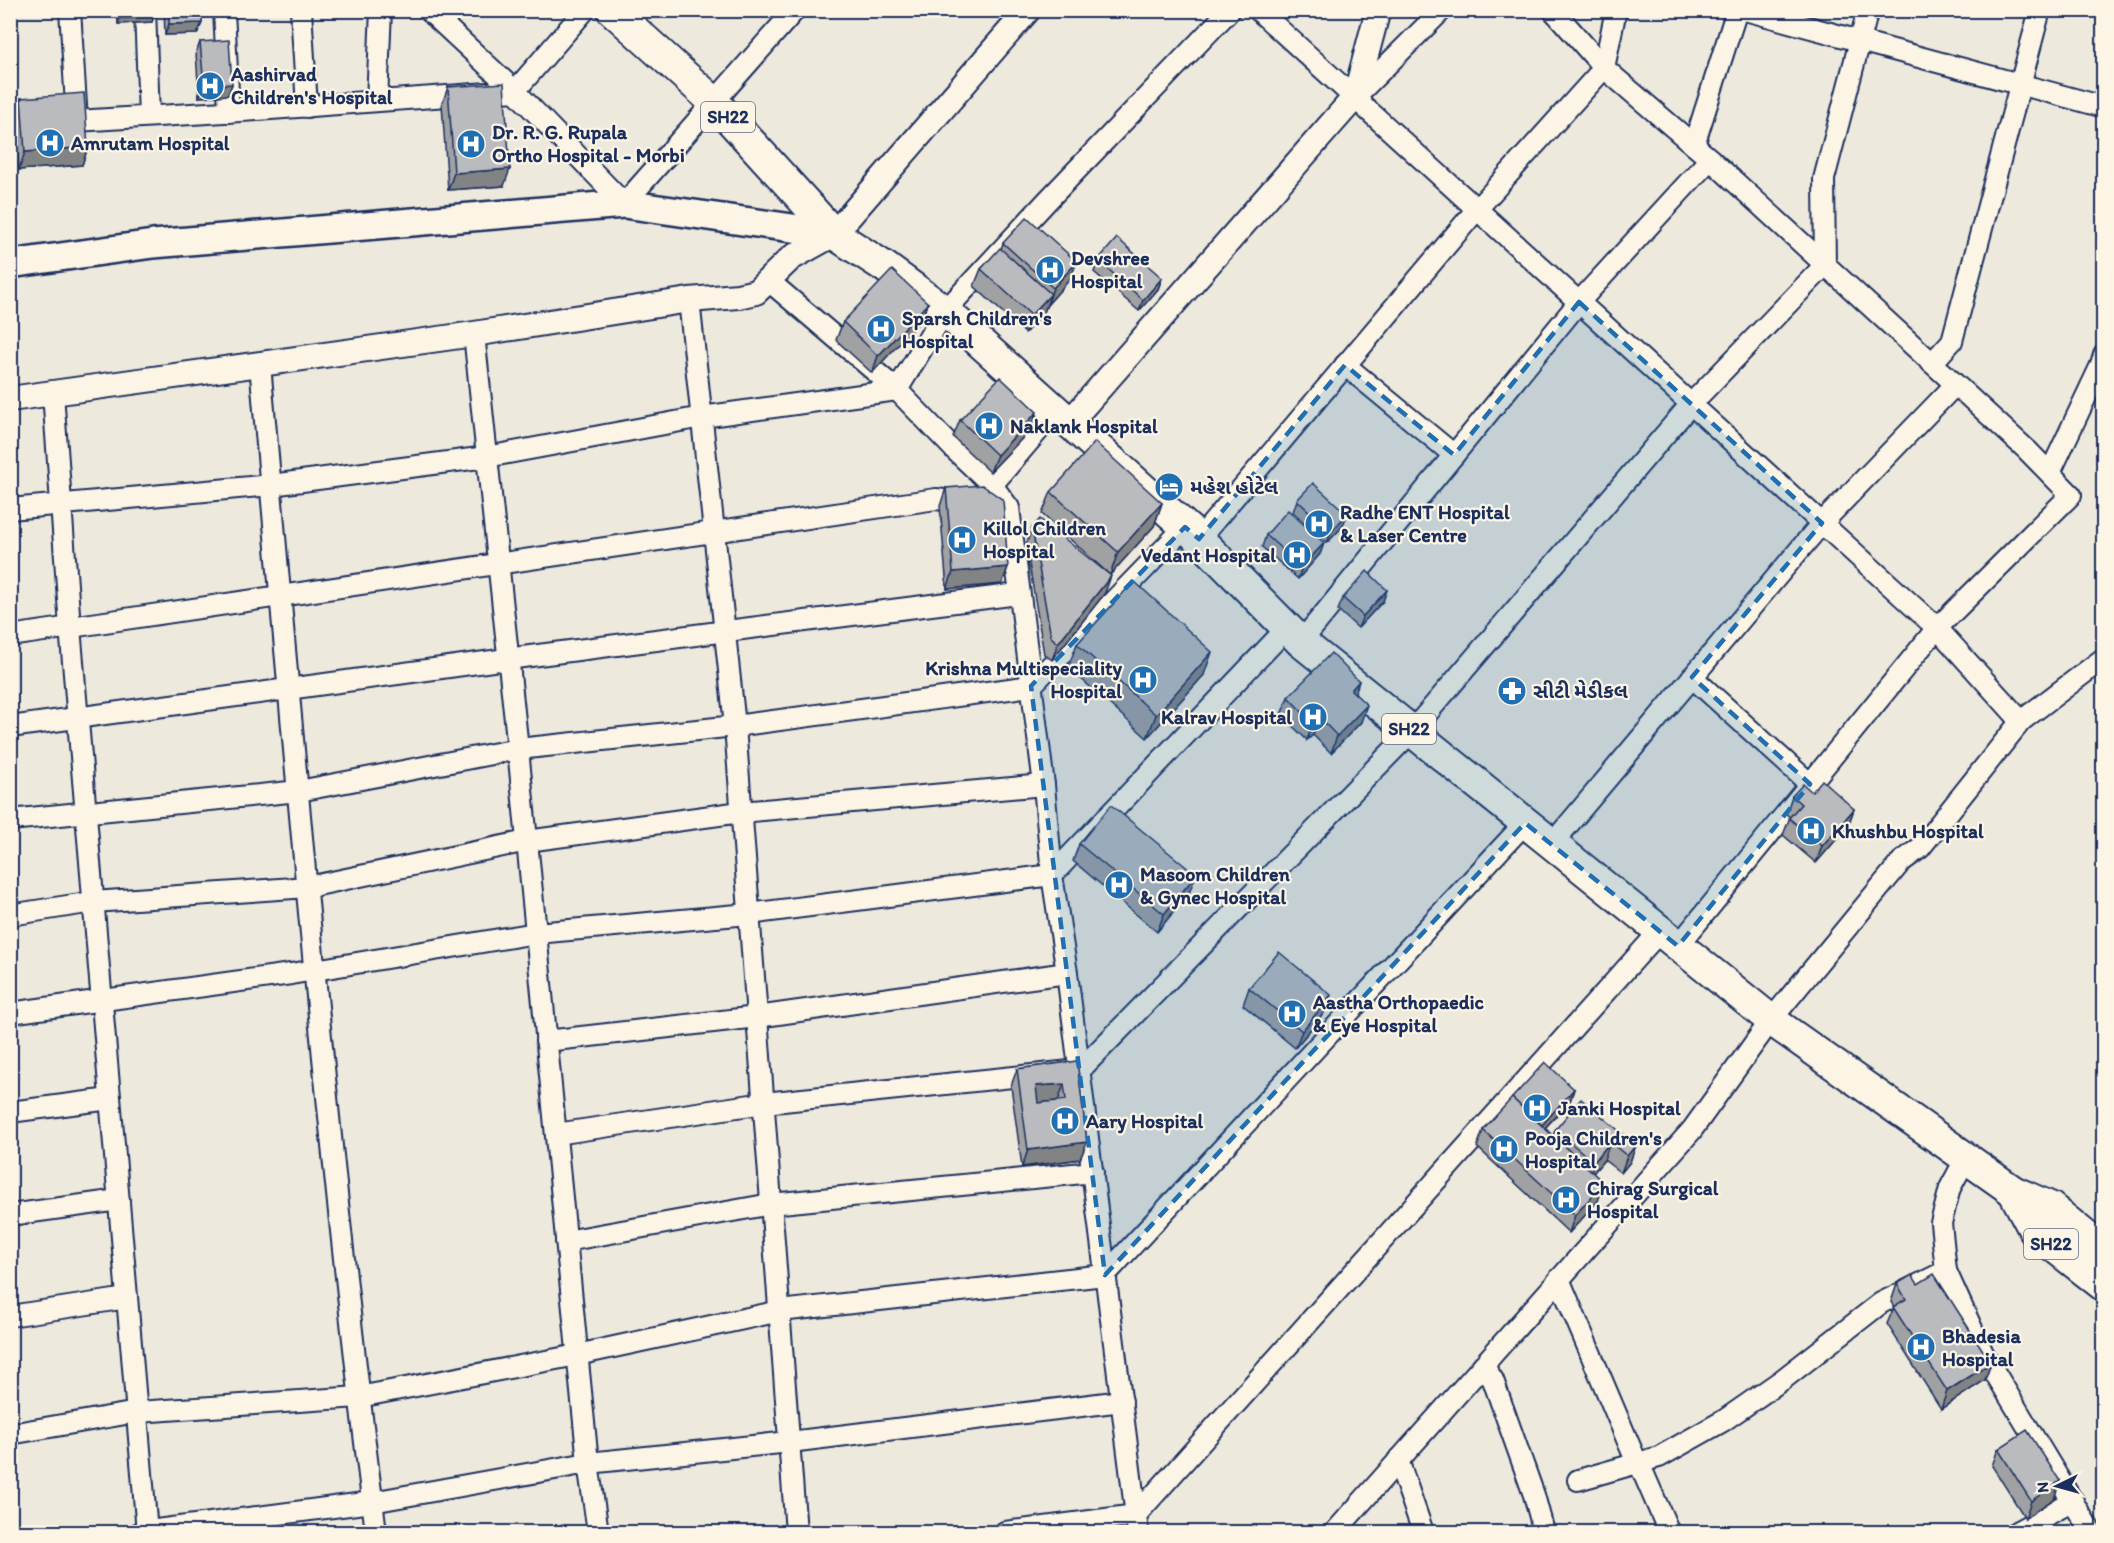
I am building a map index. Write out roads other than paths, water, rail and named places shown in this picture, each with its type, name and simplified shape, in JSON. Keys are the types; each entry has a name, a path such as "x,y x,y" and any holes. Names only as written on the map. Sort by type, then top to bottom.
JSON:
{"main road":[{"name":"SH22","path":"612,10 714,102 834,234 885,267 945,312 1192,533 1294,635 1771,1020 2013,1191 2050,1207 2103,1251"},
{"path":"10,264 153,244 624,204 834,234"},
{"name":"SH22","path":"2013,1191 2035,1232 2103,1286"}],"street":[{"path":"70,10 77,121"},
{"path":"145,10 149,116"},
{"path":"224,10 229,112"},
{"path":"301,10 307,106"},
{"path":"377,101 381,10"},
{"path":"428,10 515,91 624,204 795,10"},
{"path":"10,125 515,91 585,10"},
{"path":"10,399 756,292 790,258 834,234 1028,10"},
{"path":"897,390 945,312 1047,201 1230,10"},
{"path":"1258,10 1937,628 2021,721"},
{"path":"1355,97 1378,10"},
{"path":"992,485 1062,417 1355,97 1442,10"},
{"path":"1005,1533 1137,1524 1810,784 1937,628 2071,495 1955,384 1710,159 1604,68 1553,10"},
{"path":"10,820 299,791 518,749 735,726 1031,686 1192,533 1345,365 1477,208 1604,68 1616,10"},
{"path":"1694,145 1737,10"},
{"path":"1745,10 2103,108"},
{"path":"556,1134 764,1103 1080,1070 1412,731 1691,404 1825,265 1824,178 1869,10"},
{"path":"1932,363 1952,341 2040,10"},
{"path":"10,1013 316,969 536,933 749,914 1052,875 1294,635 1454,455 1579,302 1710,159"},
{"path":"769,281 897,390 956,452 992,485 1009,508 1018,594 1044,785 1052,875 1080,1070 1137,1524"},
{"path":"689,300 735,726 796,1533"},
{"path":"474,334 518,749 588,1463 598,1533"},
{"path":"2050,473 2101,365 2103,355"},
{"path":"260,364 349,1312 376,1533"},
{"path":"1345,365 1454,455"},
{"path":"1552,844 1822,523 1955,384"},
{"path":"10,509 271,485 487,457 702,417 897,390"},
{"path":"53,393 70,627 137,1412 145,1532 372,1502 588,1463 789,1442 1122,1401"},
{"path":"10,636 936,499 1009,508"},
{"path":"10,727 508,658 1018,594"},
{"path":"1335,1533 1692,1130 1771,1020 1901,862 1920,848 2021,721 2103,658"},
{"path":"1692,677 1810,784"},
{"path":"10,915 93,902 308,887 527,841 741,812 1044,785"},
{"path":"10,1434 137,1412 359,1397 577,1355 780,1311 1106,1275 1525,823"},
{"path":"546,1041 757,1017 1067,973"},
{"path":"10,1112 110,1100"},
{"path":"1966,1158 1950,1188 1941,1223 1947,1271 1983,1353 2091,1533"},
{"path":"566,1241 771,1204 1093,1172"},
{"path":"10,1215 119,1200"},
{"path":"1578,1480 1659,1457 1723,1421 1782,1380 1881,1303 1947,1271"},
{"path":"1559,1279 1669,1533"},
{"path":"10,1316 127,1298"},
{"path":"1483,1365 1492,1380 1534,1495 1544,1533"},
{"path":"1398,1460 1423,1533"},
{"path":"2016,1533 2073,1501"}],"place":[{"name":"Aashirvad Children's Hospital","path":"210,86"},
{"name":"Amrutam Hospital","path":"50,143"},
{"name":"Dr. R. G. Rupala Ortho Hospital - Morbi","path":"471,144"},
{"name":"Devshree Hospital","path":"1050,270"},
{"name":"Sparsh Children's Hospital","path":"881,329"},
{"name":"Naklank Hospital","path":"989,426"},
{"name":"મહેશ હોટેલ","path":"1169,487"},
{"name":"Radhe ENT Hospital & Laser Centre","path":"1319,524"},
{"name":"Killol Children Hospital","path":"962,540"},
{"name":"Vedant Hospital","path":"1297,555"},
{"name":"Krishna Multispeciality Hospital","path":"1143,680"},
{"name":"સીટી મેડીકલ","path":"1512,691"},
{"name":"Kalrav Hospital","path":"1313,717"},
{"name":"Khushbu Hospital","path":"1811,831"},
{"name":"Masoom Children & Gynec Hospital","path":"1119,885"},
{"name":"Aastha Orthopaedic & Eye Hospital","path":"1292,1014"},
{"name":"Janki Hospital","path":"1537,1108"},
{"name":"Aary Hospital","path":"1065,1121"},
{"name":"Pooja Children's Hospital","path":"1504,1149"},
{"name":"Chirag Surgical Hospital","path":"1566,1200"},
{"name":"Bhadesia Hospital","path":"1921,1347"}]}
